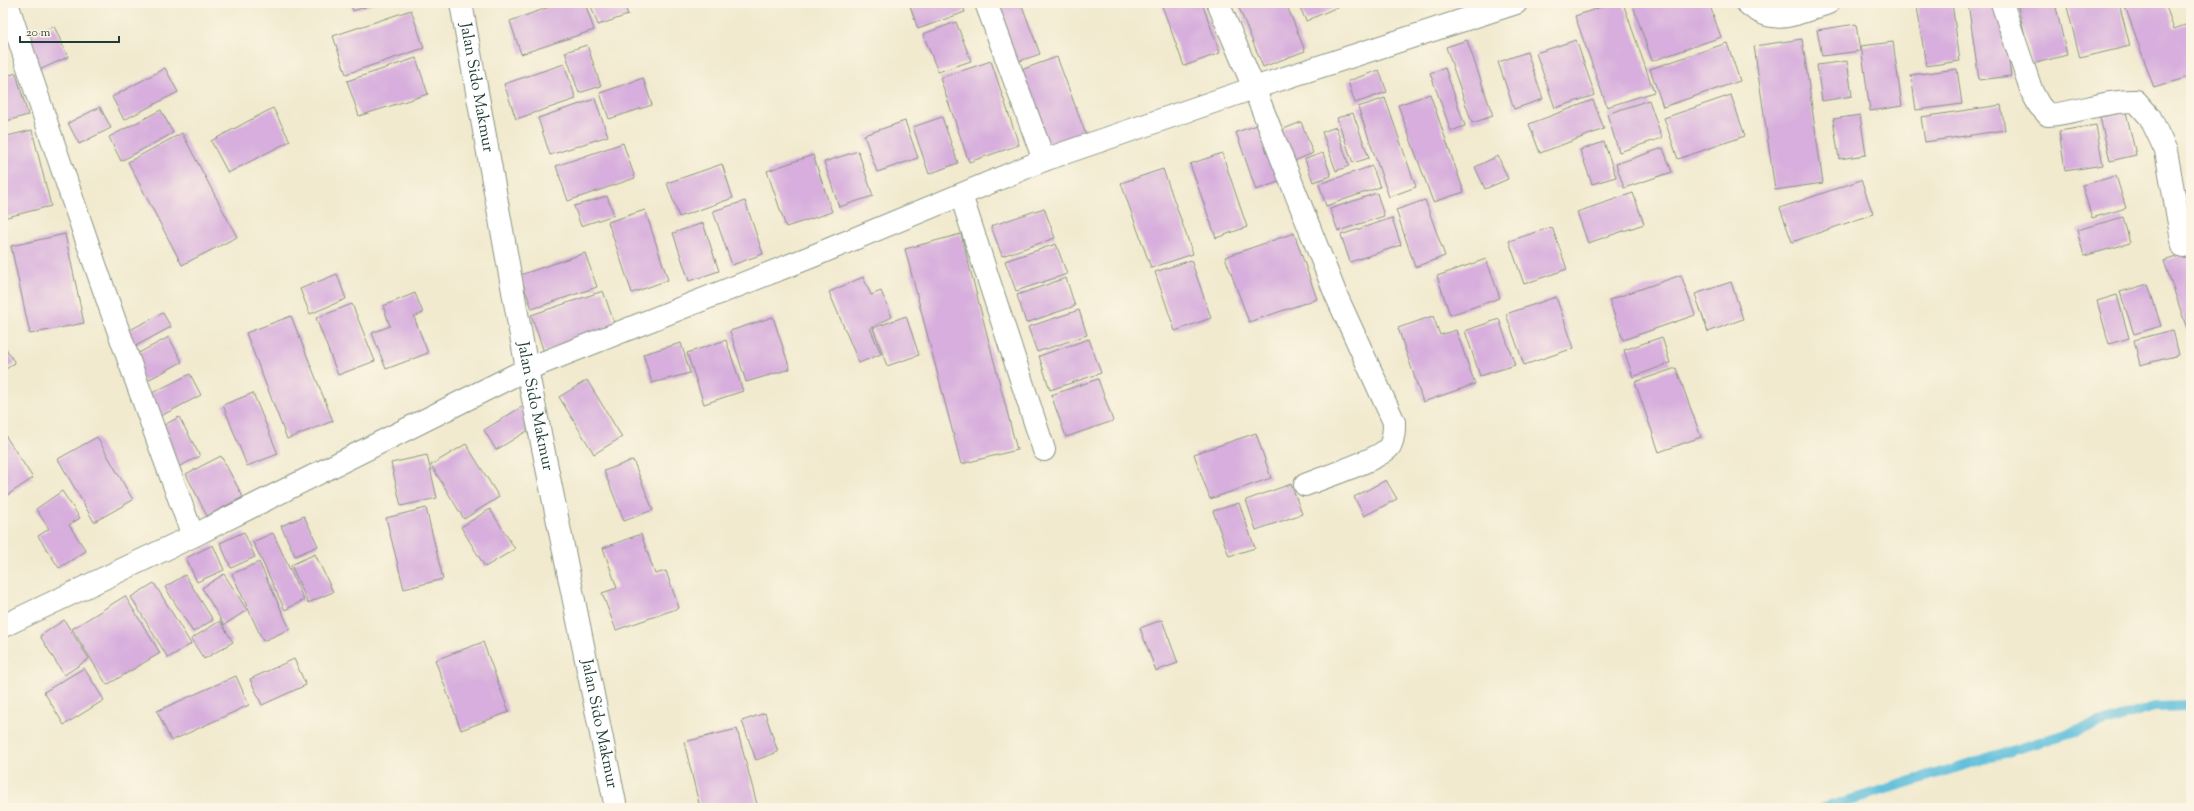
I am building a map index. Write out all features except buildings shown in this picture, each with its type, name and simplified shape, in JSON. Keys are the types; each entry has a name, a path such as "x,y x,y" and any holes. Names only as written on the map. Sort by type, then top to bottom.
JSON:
{"street":[{"path":"7,3 53,143 124,348 193,536"},
{"name":"Jalan Sido Makmur","path":"460,3 527,369 616,808"},
{"path":"986,3 1044,160"},
{"path":"1218,3 1254,88 1336,295 1394,422 1394,437 1389,448 1374,458 1305,485"},
{"path":"3,626 193,536 527,369 961,195 1044,160 1254,88 1516,3"},
{"path":"1747,3 1757,13 1770,18 1792,16 1828,3"},
{"path":"2002,3 2032,92 2039,105 2048,114 2060,114 2118,101 2136,101 2150,117 2166,151 2183,246"},
{"path":"961,195 1044,450"}],"waterway":[{"path":"1824,808 2154,707 2191,706"}]}
